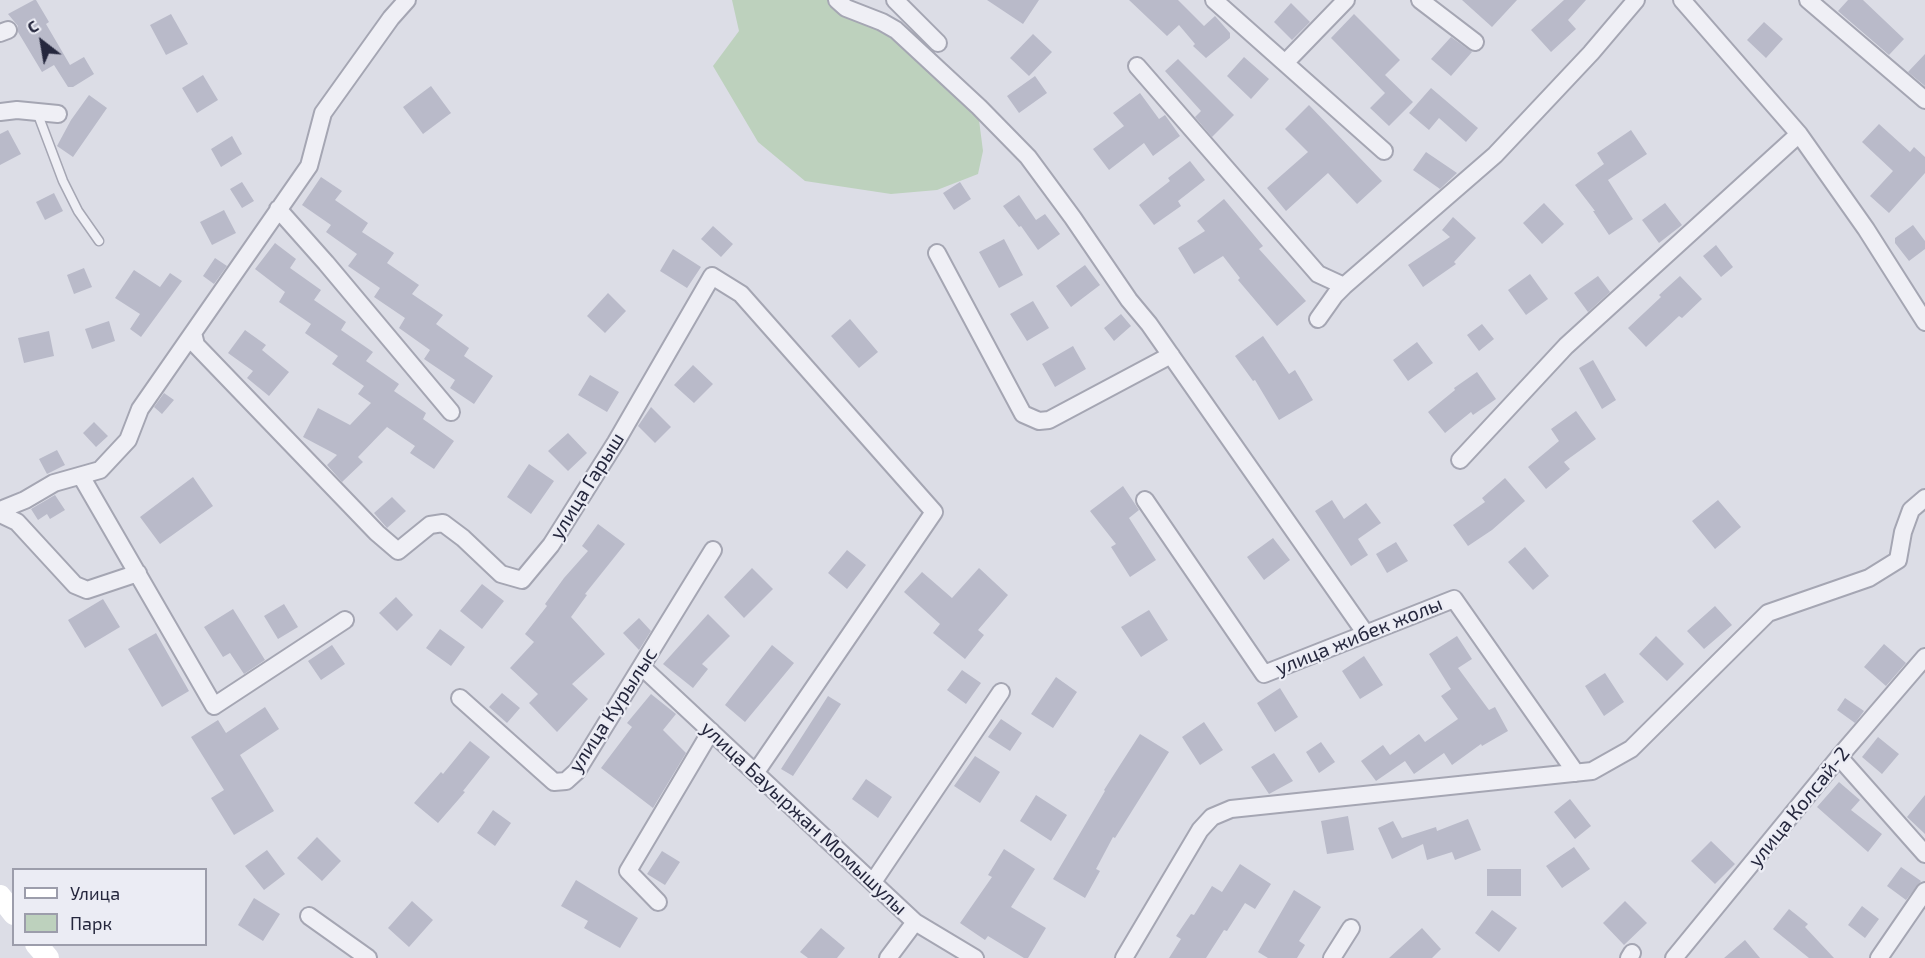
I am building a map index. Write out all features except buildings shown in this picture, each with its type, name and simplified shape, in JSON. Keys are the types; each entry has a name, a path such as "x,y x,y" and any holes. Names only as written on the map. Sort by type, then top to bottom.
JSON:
{"main road":[{"path":"0,896 12,911"},
{"path":"37,946 48,958"}],"street":[{"path":"0,510 25,500 54,483 100,470 128,440 140,409 309,166 324,113 391,18 407,0"},
{"path":"837,0 846,8 896,30 979,107 1028,157 1129,300 1171,355 1366,634"},
{"path":"895,0 938,43"},
{"path":"1214,0 1384,151"},
{"path":"1285,63 1346,0"},
{"path":"1420,0 1475,42"},
{"path":"1318,319 1344,286 1495,155 1591,53 1636,0"},
{"path":"1682,0 1799,134 1866,229 1925,322"},
{"path":"1808,0 1925,100"},
{"path":"1137,66 1318,274 1344,286"},
{"path":"1,108 58,114"},
{"path":"1460,460 1566,346 1799,134"},
{"path":"278,209 451,412"},
{"path":"937,253 1023,414 1039,421 1049,420 1171,355"},
{"name":"улица Гарыш","path":"193,333 196,345 377,533 398,551 430,525 444,523 501,574 522,580 551,545 616,442 712,276 741,294 934,512 756,772"},
{"path":"81,476 214,706 345,620"},
{"path":"1124,958 1200,830 1212,817 1231,809 1592,771 1631,749 1768,613 1869,578 1898,560 1903,532 1911,510 1925,498"},
{"name":"улица жибек жолы","path":"1145,500 1264,674 1454,599 1576,773"},
{"path":"0,514 17,522 75,585 87,590 138,573"},
{"name":"улица Курылыс","path":"460,698 554,782 566,781 577,771 713,550"},
{"name":"улица Колсай-2","path":"1674,958 1839,757 1925,657"},
{"name":"улица Бауыржан Момышулы","path":"642,667 915,922 975,958"},
{"path":"873,882 1001,692"},
{"path":"658,902 628,871 711,730"},
{"path":"1839,757 1925,854"},
{"path":"1886,956 1925,891"},
{"path":"309,916 368,958"},
{"path":"888,958 915,922"},
{"path":"1332,958 1351,928"}],"lane":[{"path":"37,112 63,181 78,211 99,241"}],"green space":[{"path":"732,0 832,0 896,40 979,120 983,151 978,174 937,190 891,194 805,181 758,142 713,66 739,31"}]}
